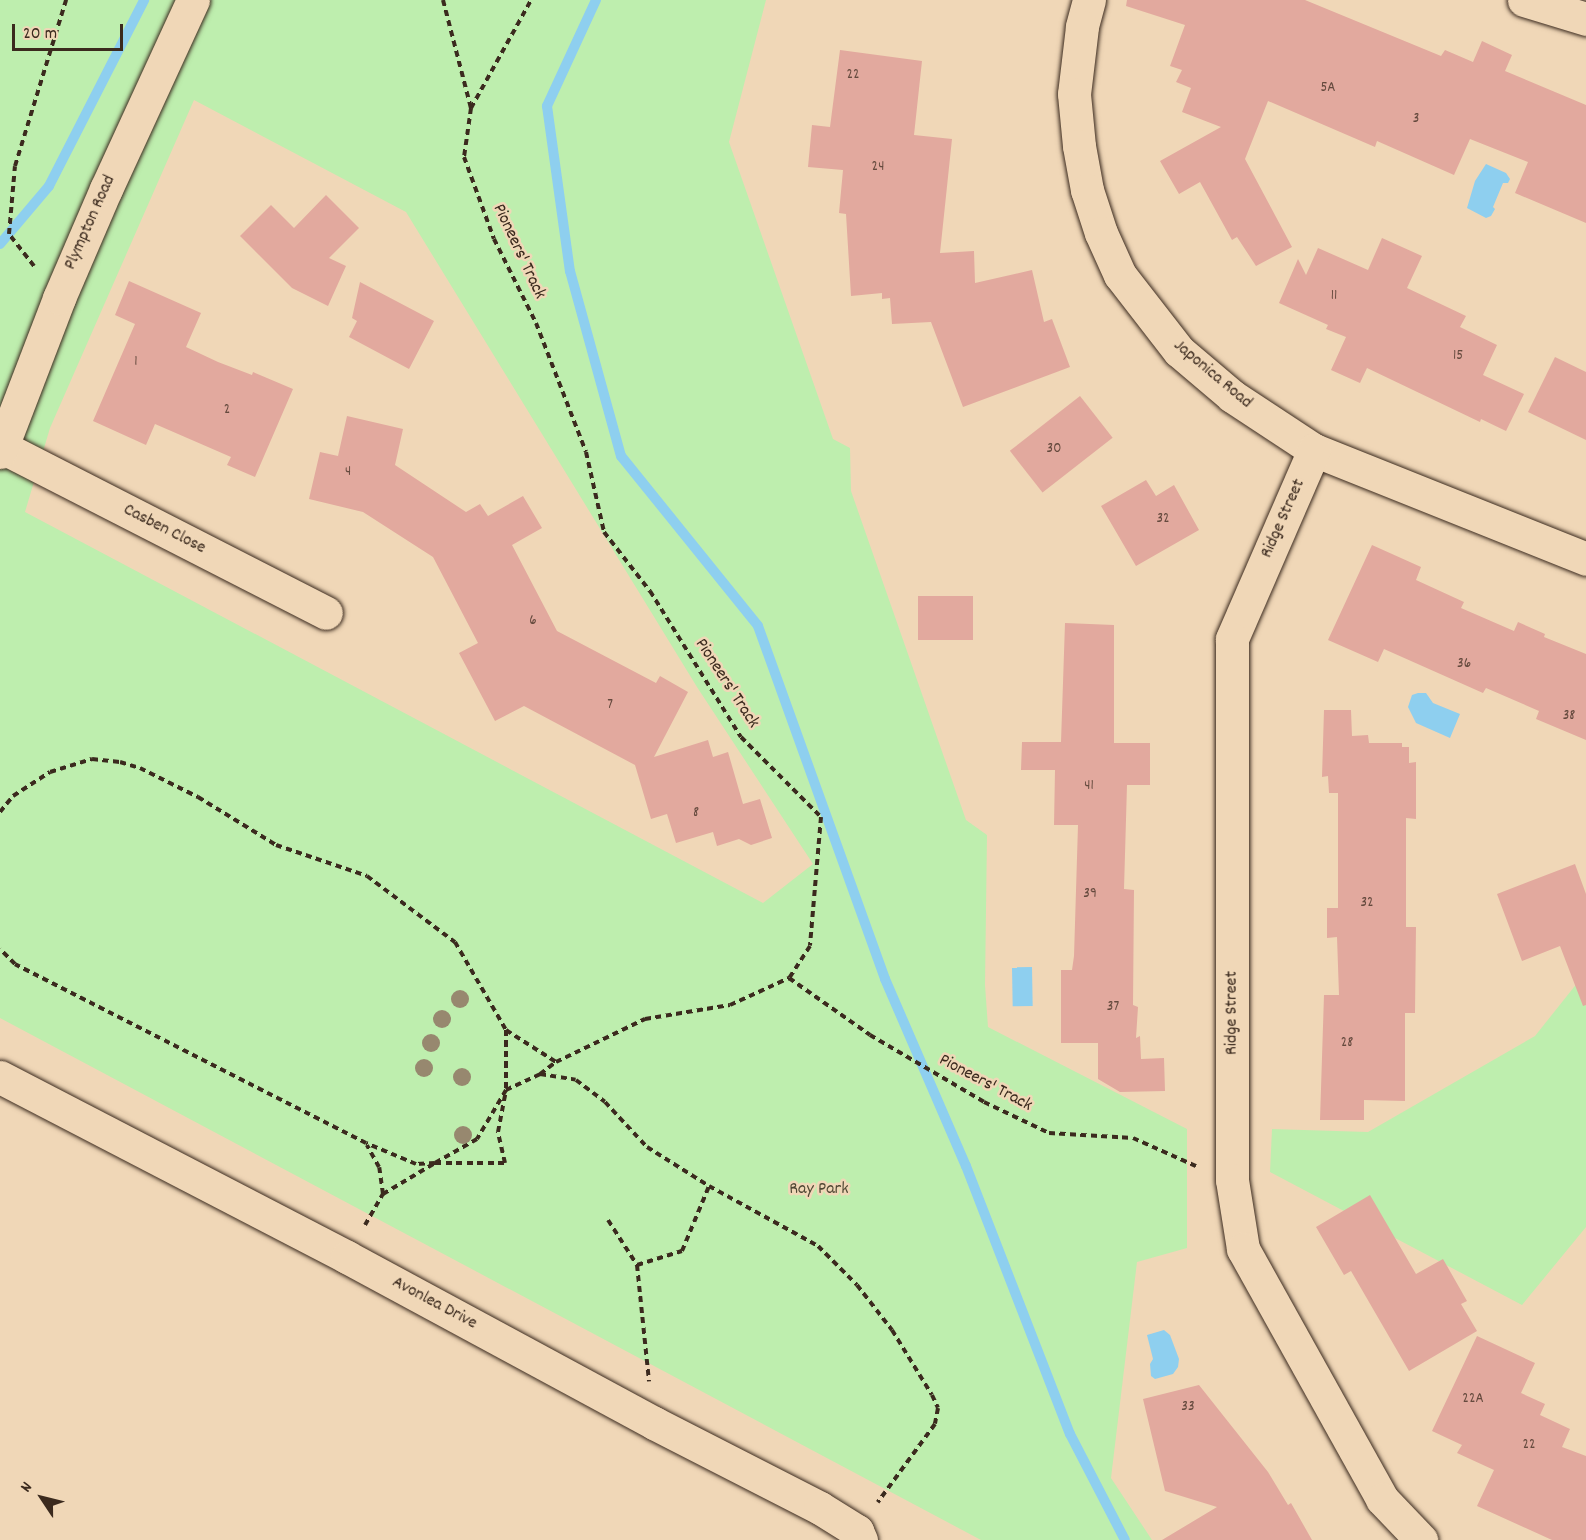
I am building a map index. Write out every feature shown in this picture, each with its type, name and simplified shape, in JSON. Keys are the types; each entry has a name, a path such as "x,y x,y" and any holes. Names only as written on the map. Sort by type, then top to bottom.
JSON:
{"street":[{"name":"Plympton Road","path":"1,448 59,298 106,189 194,0"},
{"name":"Japonica Road","path":"1089,0 1082,27 1074,94 1078,146 1087,190 1101,233 1120,275 1179,351 1232,396 1314,450 1586,559"},
{"path":"1524,0 1586,19"},
{"name":"Casben Close","path":"1,448 326,613"},
{"name":"Ridge Street","path":"1314,450 1232,639 1232,1180 1243,1249 1383,1498 1420,1540"},
{"name":"Avonlea Drive","path":"0,1077 347,1257 654,1423 820,1508 859,1536"}],"path":[{"path":"59,298 9,234 15,166 66,0"},
{"name":"Pioneers' Track","path":"443,0 471,108 464,157 494,239 536,323 586,452 604,532 650,591 741,737 821,817 810,946 789,978 870,1035 950,1081 1049,1133 1133,1138 1232,1180"},
{"path":"471,108 531,0"},
{"path":"0,812 13,796 50,772 92,759 141,768 198,797 276,845 367,876 455,942 506,1030 556,1062"},
{"path":"0,949 15,964 366,1143 416,1164 505,1162 498,1132 506,1090 506,1030"},
{"path":"347,1257 383,1194 477,1139 506,1090 540,1074 556,1062 645,1019 730,1005 789,978"},
{"path":"540,1074 576,1080 605,1102 647,1147 709,1186 818,1246 856,1285 892,1330 938,1408 935,1424 859,1536"},
{"path":"366,1143 379,1167 383,1194"},
{"path":"637,1265 682,1251 709,1186"},
{"path":"608,1220 637,1265 654,1423"}],"green space":[{"name":"Ray Park","path":"0,0 766,0 729,142 833,439 850,448 851,491 966,820 987,835 985,985 988,1027 1187,1129 1187,1248 1137,1262 1111,1478 1152,1540 981,1540 0,1018","holes":["194,100 406,212 697,687 813,864 763,903 25,512 50,428"]},
{"path":"1586,972 1586,1227 1522,1305 1270,1172 1272,1129 1368,1132 1535,1036"}],"water":[{"path":"1486,164 1506,173 1510,179 1508,183 1503,183 1493,207 1495,209 1491,216 1486,218 1467,208 1475,181"},
{"path":"1426,693 1433,703 1460,714 1450,738 1416,723 1408,707 1412,695"},
{"path":"1012,967 1032,967 1033,1006 1013,1006"},
{"path":"1164,1330 1170,1335 1179,1359 1178,1367 1173,1374 1155,1379 1151,1376 1150,1364 1153,1359 1147,1335"}],"building":[{"path":"1127,0 1305,0 1441,56 1445,50 1473,62 1482,41 1512,55 1505,71 1586,105 1586,223 1515,193 1528,162 1470,139 1454,175 1377,141 1375,147 1268,101 1245,159 1292,247 1256,266 1237,237 1232,240 1200,182 1179,194 1160,161 1221,127 1182,112 1191,88 1176,82 1182,70 1170,66 1185,25 1126,6"},
{"path":"840,50 922,61 914,135 952,139 940,253 974,251 975,283 1032,270 1044,322 1052,319 1070,367 963,407 931,322 892,324 890,298 882,299 882,293 851,296 846,214 839,213 843,170 808,167 812,125 830,127"},
{"path":"326,195 359,228 329,258 346,266 328,306 292,288 240,236 271,205 294,228"},
{"path":"1382,238 1422,256 1407,288 1466,316 1460,327 1497,345 1483,375 1524,394 1506,431 1481,419 1480,422 1367,368 1360,383 1331,370 1346,337 1326,329 1328,325 1279,303 1298,259 1306,275 1318,248 1368,270"},
{"path":"129,281 201,313 186,347 218,362 252,375 253,372 293,389 255,477 227,465 231,457 155,424 146,445 93,421 135,324 115,315"},
{"path":"360,282 434,321 409,369 349,337 357,321 352,318"},
{"path":"1555,357 1586,372 1586,440 1528,412"},
{"path":"1080,396 1113,438 1042,493 1010,451"},
{"path":"347,416 403,429 395,465 466,512 480,504 488,516 523,496 542,528 512,545 557,631 656,683 660,676 688,692 654,757 708,740 713,757 728,752 743,804 760,799 772,838 751,845 739,839 717,846 713,832 676,843 667,814 651,819 635,765 524,706 495,721 459,653 478,643 433,557 363,512 309,499 320,452 338,456"},
{"path":"1146,480 1156,496 1174,485 1199,530 1136,566 1101,506"},
{"path":"1372,545 1421,567 1416,580 1464,602 1461,608 1514,631 1518,622 1545,634 1544,637 1586,654 1586,740 1536,719 1539,711 1486,688 1483,693 1384,649 1378,662 1328,640"},
{"path":"918,596 973,596 973,640 918,640"},
{"path":"1065,623 1114,625 1114,743 1150,743 1150,785 1127,785 1124,889 1134,890 1133,1005 1138,1007 1136,1038 1140,1036 1141,1059 1164,1058 1165,1091 1120,1092 1098,1079 1098,1043 1061,1043 1061,970 1072,970 1074,956 1078,825 1054,825 1055,770 1021,770 1022,742 1061,742"},
{"path":"1324,710 1351,710 1352,736 1368,735 1369,743 1402,743 1402,747 1409,747 1409,763 1416,762 1416,819 1406,818 1406,927 1416,927 1415,1013 1405,1013 1405,1101 1364,1100 1364,1120 1320,1120 1324,995 1339,995 1337,937 1327,938 1327,908 1338,908 1338,793 1329,793 1328,776 1322,777"},
{"path":"1575,864 1586,894 1586,1005 1583,1006 1560,946 1522,961 1497,894"},
{"path":"1370,1195 1416,1274 1443,1259 1467,1301 1461,1304 1477,1331 1409,1371 1351,1271 1344,1275 1316,1227"},
{"path":"1477,1336 1535,1363 1521,1393 1545,1404 1540,1415 1570,1429 1562,1447 1586,1456 1586,1540 1552,1540 1477,1506 1494,1470 1457,1453 1462,1445 1432,1431"},
{"path":"1199,1385 1268,1472 1288,1505 1291,1503 1312,1540 1162,1540 1217,1507 1165,1491 1143,1399"}],"waterway":[{"path":"0,244 49,186 144,0"},
{"path":"596,0 547,106 570,271 621,456 758,626 885,979 966,1166 1070,1434 1125,1540"}]}
